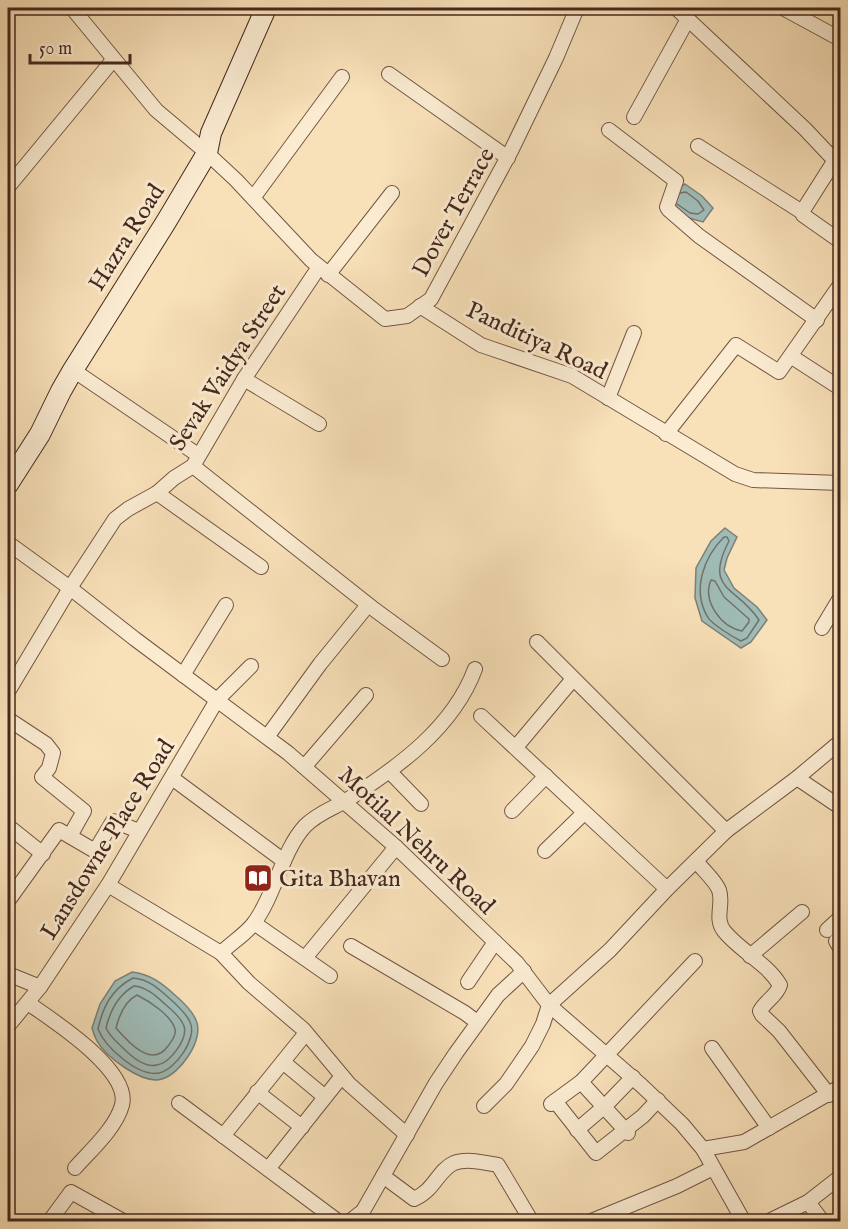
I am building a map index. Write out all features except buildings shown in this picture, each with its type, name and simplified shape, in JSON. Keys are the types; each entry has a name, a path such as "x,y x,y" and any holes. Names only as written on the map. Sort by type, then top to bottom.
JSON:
{"main road":[{"name":"Hazra Road","path":"8,484 40,434 73,370 207,153 211,133 266,8"}],"street":[{"name":"Dover Terrace","path":"72,8 156,110 207,153 324,271 385,320 407,316 431,299 508,158 556,58 577,8"},
{"path":"676,8 805,129 837,163 802,212"},
{"path":"783,8 840,39"},
{"path":"634,117 688,18"},
{"path":"8,187 114,60"},
{"path":"389,74 508,158"},
{"path":"253,198 342,77"},
{"path":"609,130 676,181 667,207 669,210 699,236 817,320"},
{"path":"698,146 802,212 840,241"},
{"name":"Sevak Vaidya Street","path":"8,691 115,519 128,508 157,493 196,460 244,379 290,312 392,193"},
{"path":"666,434 736,345 779,372 792,357 840,285"},
{"name":"Panditiya Road","path":"420,306 481,345 572,376 735,474 753,480 840,483"},
{"path":"608,398 634,333"},
{"path":"792,357 840,388"},
{"path":"73,370 196,460 368,605 442,659"},
{"path":"244,379 319,424"},
{"path":"157,493 261,567"},
{"name":"Motilal Nehru Road","path":"8,543 304,766 396,848 524,971 549,1005 633,1077 682,1124 703,1149 744,1221"},
{"path":"822,628 840,598"},
{"path":"183,675 226,605"},
{"path":"267,737 320,664 368,605"},
{"path":"537,642 726,831"},
{"name":"Lansdowne Place Road","path":"8,1026 40,987 108,885 217,700 251,666"},
{"path":"220,953 254,923 284,861 303,829 316,815 344,802 413,754 462,696 476,669"},
{"path":"516,747 573,679"},
{"path":"304,766 366,695"},
{"path":"481,716 667,889"},
{"path":"8,718 46,744 54,753 49,768 42,777 84,811 70,836"},
{"path":"484,1106 506,1084 532,1046 549,1005 610,950 726,831 797,778 840,742"},
{"path":"390,772 421,804"},
{"path":"512,811 546,776"},
{"path":"172,778 284,861"},
{"path":"797,778 840,807"},
{"path":"545,851 584,813"},
{"path":"8,901 59,830 95,851 113,821 139,831"},
{"path":"8,826 43,854"},
{"path":"305,958 396,848"},
{"path":"696,861 719,889 721,902 718,915 722,928 768,970 780,985 778,991 760,1011 762,1016 835,1091 744,1142 703,1149"},
{"path":"108,885 220,953 249,983 306,1033 342,1076 407,1135"},
{"path":"750,956 802,912"},
{"path":"827,930 840,918"},
{"path":"254,923 330,976"},
{"path":"468,982 495,942"},
{"path":"351,946 477,1022"},
{"path":"658,1100 626,1131 596,1153 553,1103 581,1082 695,961"},
{"path":"349,1221 363,1211 436,1083 477,1022 498,995 524,971"},
{"path":"8,974 40,987"},
{"path":"28,1003 82,1042 110,1071 120,1088 123,1102 119,1113 97,1144 75,1168"},
{"path":"223,1136 306,1033"},
{"path":"712,1048 769,1128"},
{"path":"283,1062 325,1097"},
{"path":"268,1169 342,1076"},
{"path":"577,1130 605,1106 633,1077"},
{"path":"581,1082 626,1131"},
{"path":"258,1092 302,1127"},
{"path":"179,1103 339,1221"},
{"path":"383,1176 414,1199 426,1194 442,1173 454,1164 472,1161 498,1165 532,1221"},
{"path":"589,1221 677,1186 713,1168"},
{"path":"767,1221 808,1202 840,1177"},
{"path":"51,1221 70,1192 125,1221"},
{"path":"808,1202 822,1221"}],"water":[{"path":"685,184 702,196 713,208 703,222 689,218 669,204 674,190"},
{"path":"725,528 737,537 724,570 734,588 757,607 767,620 751,642 741,648 702,621 695,598 696,568 711,541"},
{"path":"132,972 161,983 184,1004 196,1020 197,1037 189,1055 176,1070 162,1079 145,1078 117,1062 97,1041 92,1030 100,1004 115,981"}],"place":[{"name":"Gita Bhavan","path":"258,878"}]}
